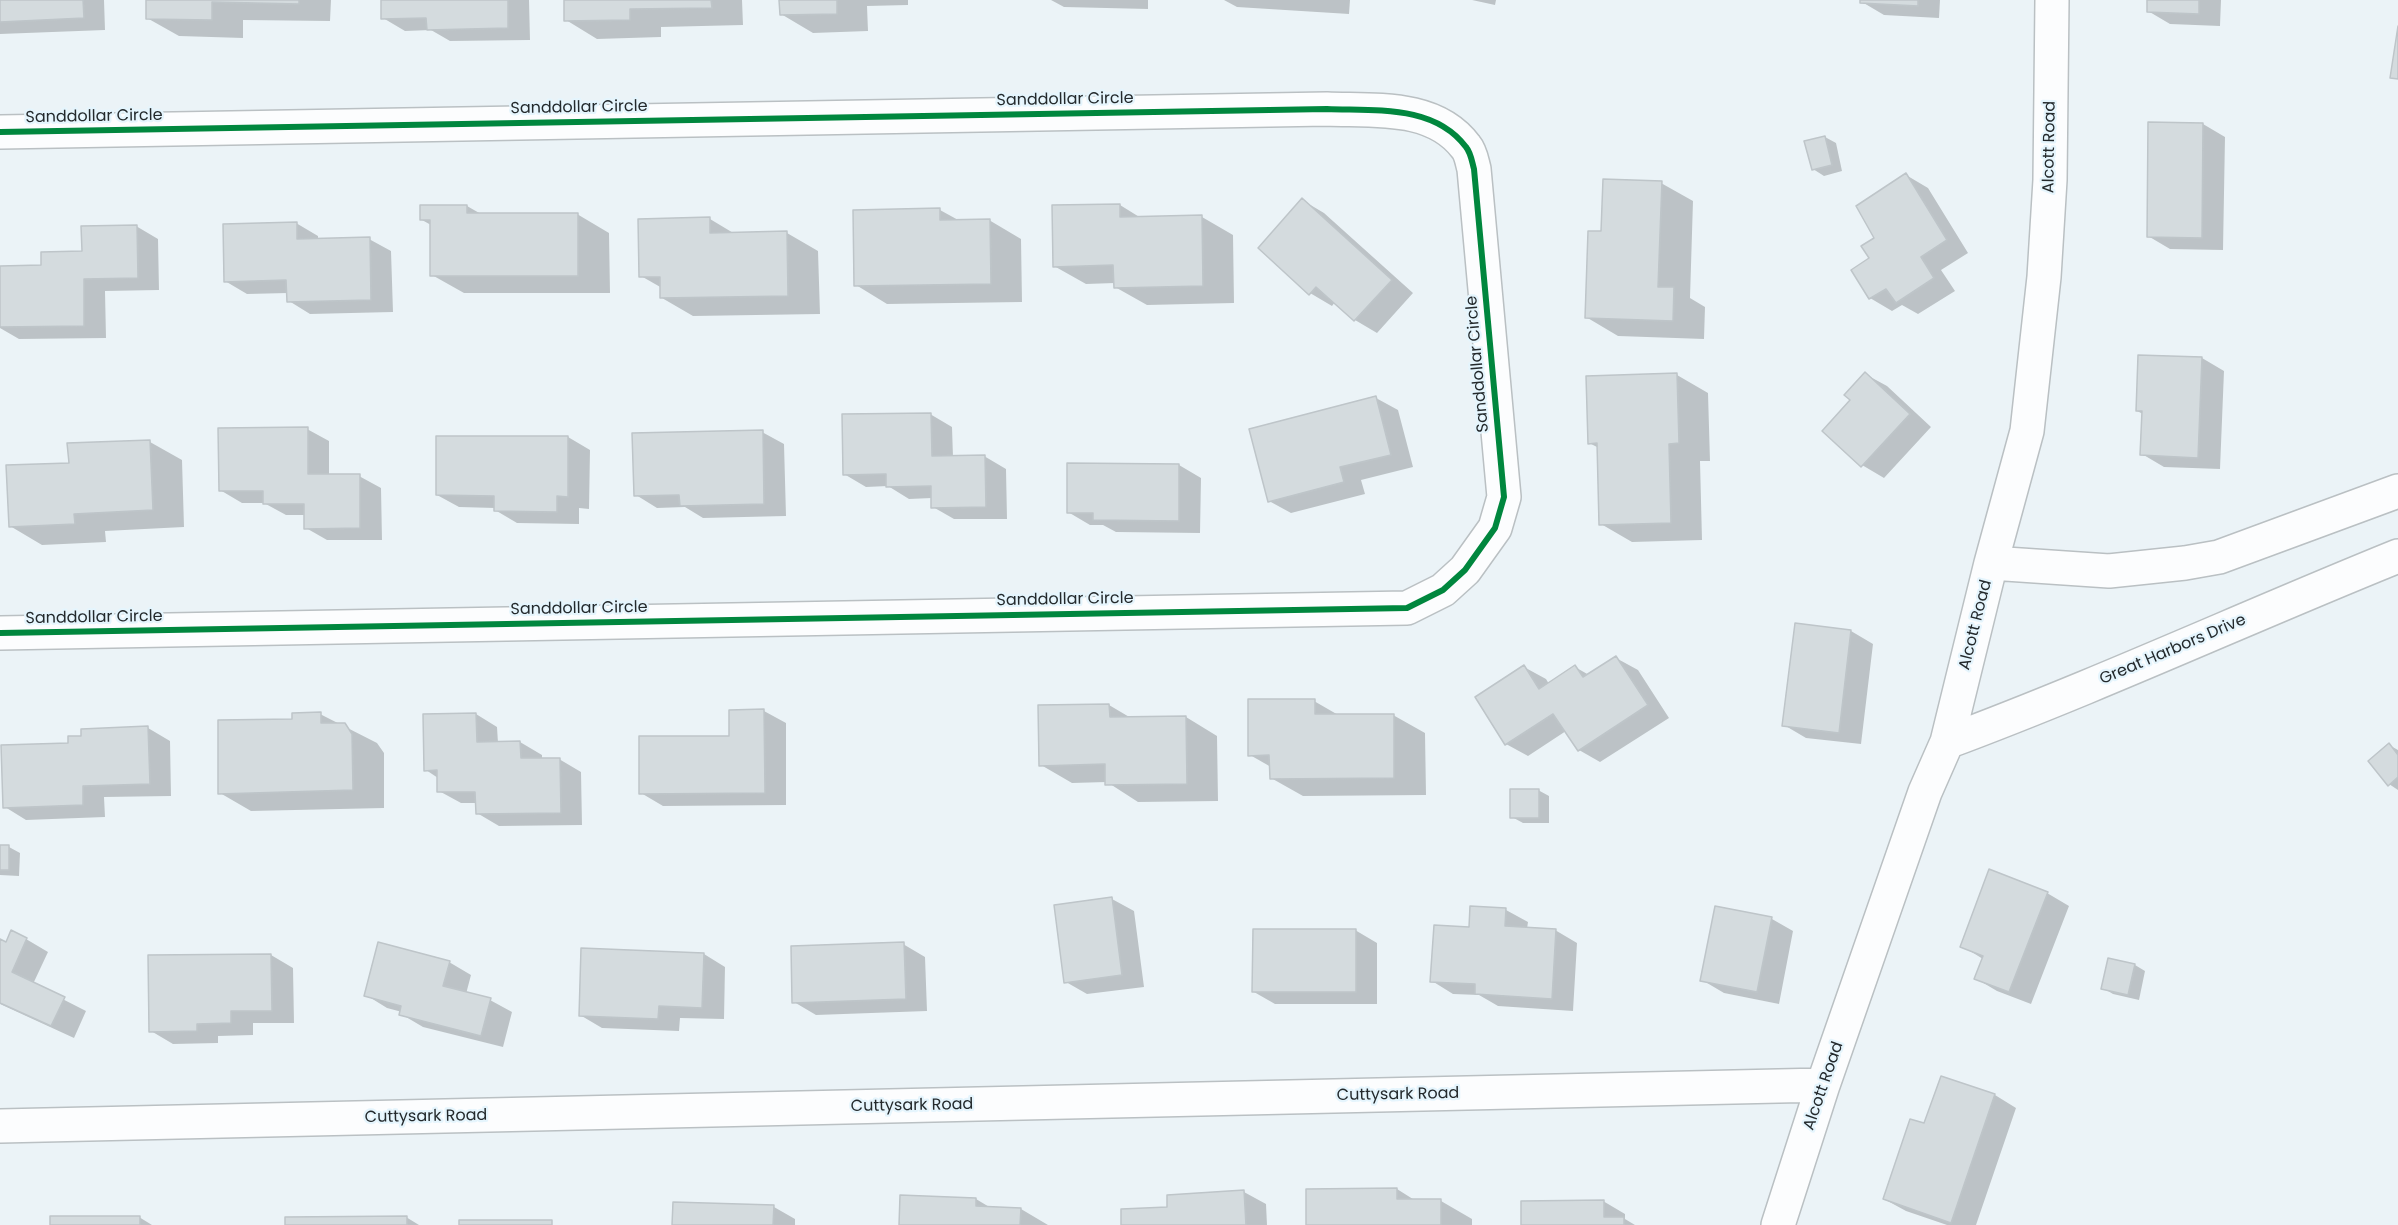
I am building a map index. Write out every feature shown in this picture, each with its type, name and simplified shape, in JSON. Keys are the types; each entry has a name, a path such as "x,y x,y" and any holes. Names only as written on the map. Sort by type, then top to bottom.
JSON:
{"street":[{"name":"Alcott Road","path":"1778,1225 1823,1085 1925,792 1947,742 1991,563 2027,431 2037,345 2050,180 2052,0"},
{"name":"Sanddollar Circle","path":"0,132 1327,109 1391,111 1425,117 1448,128 1468,148 1474,169 1504,497 1495,528 1466,570 1443,590 1407,608 0,633"},
{"path":"1991,563 2109,571 2208,559 2219,557 2398,491"},
{"name":"Great Harbors Drive","path":"1947,742 2182,648 2398,556"},
{"name":"Cuttysark Road","path":"0,1126 1823,1085"}],"building":[{"path":"0,0 83,0 84,18 0,22"},
{"path":"146,0 299,0 299,4 212,2 212,20 146,19"},
{"path":"381,0 508,0 508,28 427,30 426,18 381,19"},
{"path":"564,0 711,0 712,8 630,9 630,20 564,21"},
{"path":"779,0 837,0 837,14 780,15"},
{"path":"1860,0 1918,0 1918,6 1860,3"},
{"path":"2147,0 2199,0 2199,14 2147,12"},
{"path":"2398,26 2398,79 2390,78"},
{"path":"2148,122 2203,123 2202,238 2147,237"},
{"path":"1825,136 1832,165 1812,170 1804,141"},
{"path":"1906,173 1947,240 1921,257 1934,278 1896,303 1886,289 1869,299 1851,270 1869,258 1861,246 1874,238 1856,206"},
{"path":"1603,179 1662,181 1658,287 1674,287 1673,321 1585,318 1588,231 1601,231"},
{"path":"1302,198 1392,280 1354,321 1316,287 1309,295 1258,248"},
{"path":"1120,204 1120,217 1202,215 1203,286 1114,288 1113,265 1053,267 1052,205"},
{"path":"420,205 467,205 467,213 578,213 578,276 430,276 430,220 420,220"},
{"path":"940,208 940,220 990,219 991,284 854,286 853,210"},
{"path":"710,217 710,233 787,231 788,296 660,298 660,277 639,277 638,219"},
{"path":"297,222 297,239 370,237 371,300 287,302 286,280 224,282 223,224"},
{"path":"137,225 138,278 84,279 84,326 0,327 0,266 41,265 41,252 82,251 81,226"},
{"path":"2138,355 2202,357 2198,458 2140,455 2142,411 2136,411"},
{"path":"1865,372 1910,414 1861,467 1822,431 1850,400 1844,395"},
{"path":"1677,373 1679,443 1669,444 1671,523 1599,525 1597,443 1588,444 1586,376"},
{"path":"1376,396 1391,455 1340,467 1344,482 1268,502 1249,429"},
{"path":"931,413 932,456 985,455 986,507 931,508 931,486 886,487 886,474 843,475 842,414"},
{"path":"308,427 308,474 360,474 360,528 304,529 304,504 263,504 263,491 219,491 218,428"},
{"path":"763,430 764,504 680,506 679,495 634,496 632,433"},
{"path":"436,436 568,436 568,497 557,496 557,512 494,511 494,496 436,495"},
{"path":"150,440 153,510 74,514 75,524 9,527 6,465 69,463 67,443"},
{"path":"1067,463 1179,464 1179,521 1093,520 1093,513 1067,513"},
{"path":"1795,623 1851,630 1839,733 1782,726"},
{"path":"1616,656 1648,705 1578,751 1553,714 1505,745 1475,697 1524,665 1539,689 1575,665 1583,677"},
{"path":"1248,699 1315,699 1315,714 1394,714 1394,778 1270,779 1269,755 1248,756"},
{"path":"1109,704 1110,717 1186,716 1187,784 1105,785 1105,764 1039,766 1038,705"},
{"path":"764,709 765,793 639,794 639,736 729,736 729,710"},
{"path":"321,712 321,723 345,723 352,734 353,790 218,794 218,720 292,719 292,713"},
{"path":"476,713 477,742 520,741 521,758 560,758 561,813 476,814 475,792 437,792 437,770 424,771 423,714"},
{"path":"148,726 150,784 83,786 83,805 3,808 1,745 68,743 68,736 81,736 81,729"},
{"path":"2389,743 2398,755 2398,777 2388,786 2368,761"},
{"path":"1510,789 1539,789 1539,818 1510,818"},
{"path":"0,845 9,845 9,870 0,870"},
{"path":"1989,869 2048,892 2009,992 1974,979 1983,956 1960,947"},
{"path":"1112,897 1122,975 1064,983 1054,905"},
{"path":"1470,906 1506,908 1505,926 1556,929 1552,999 1475,994 1475,984 1430,982 1434,925 1469,927"},
{"path":"1715,906 1772,917 1757,992 1700,981"},
{"path":"1253,929 1356,929 1356,992 1252,992"},
{"path":"11,930 27,938 12,972 65,997 51,1026 0,1003 0,939 6,942"},
{"path":"378,942 450,961 443,986 491,998 481,1036 399,1015 401,1006 364,996"},
{"path":"904,942 906,999 792,1003 791,946"},
{"path":"581,948 704,953 702,1008 659,1006 658,1019 579,1016"},
{"path":"271,954 272,1011 231,1011 231,1023 197,1024 197,1031 149,1032 148,955"},
{"path":"2108,958 2135,964 2128,995 2101,989"},
{"path":"1941,1076 1995,1094 1951,1223 1883,1199 1910,1119 1924,1123"},
{"path":"1397,1188 1397,1199 1441,1199 1441,1225 1306,1225 1306,1189"},
{"path":"1244,1190 1246,1225 1121,1225 1121,1209 1167,1207 1167,1195"},
{"path":"900,1195 976,1198 976,1206 1021,1208 1020,1225 899,1225"},
{"path":"1604,1200 1604,1217 1624,1217 1624,1225 1521,1225 1521,1201"},
{"path":"673,1202 774,1205 773,1225 672,1225"},
{"path":"50,1216 140,1216 140,1225 50,1225"},
{"path":"407,1216 407,1225 285,1225 285,1217"},
{"path":"459,1220 552,1220 552,1225 459,1225"}],"cycle path":[{"path":"0,132 1327,109 1383,111 1420,117 1437,123 1453,133 1468,149 1474,169 1504,497 1495,528 1465,570 1443,590 1407,608 0,633"}]}
